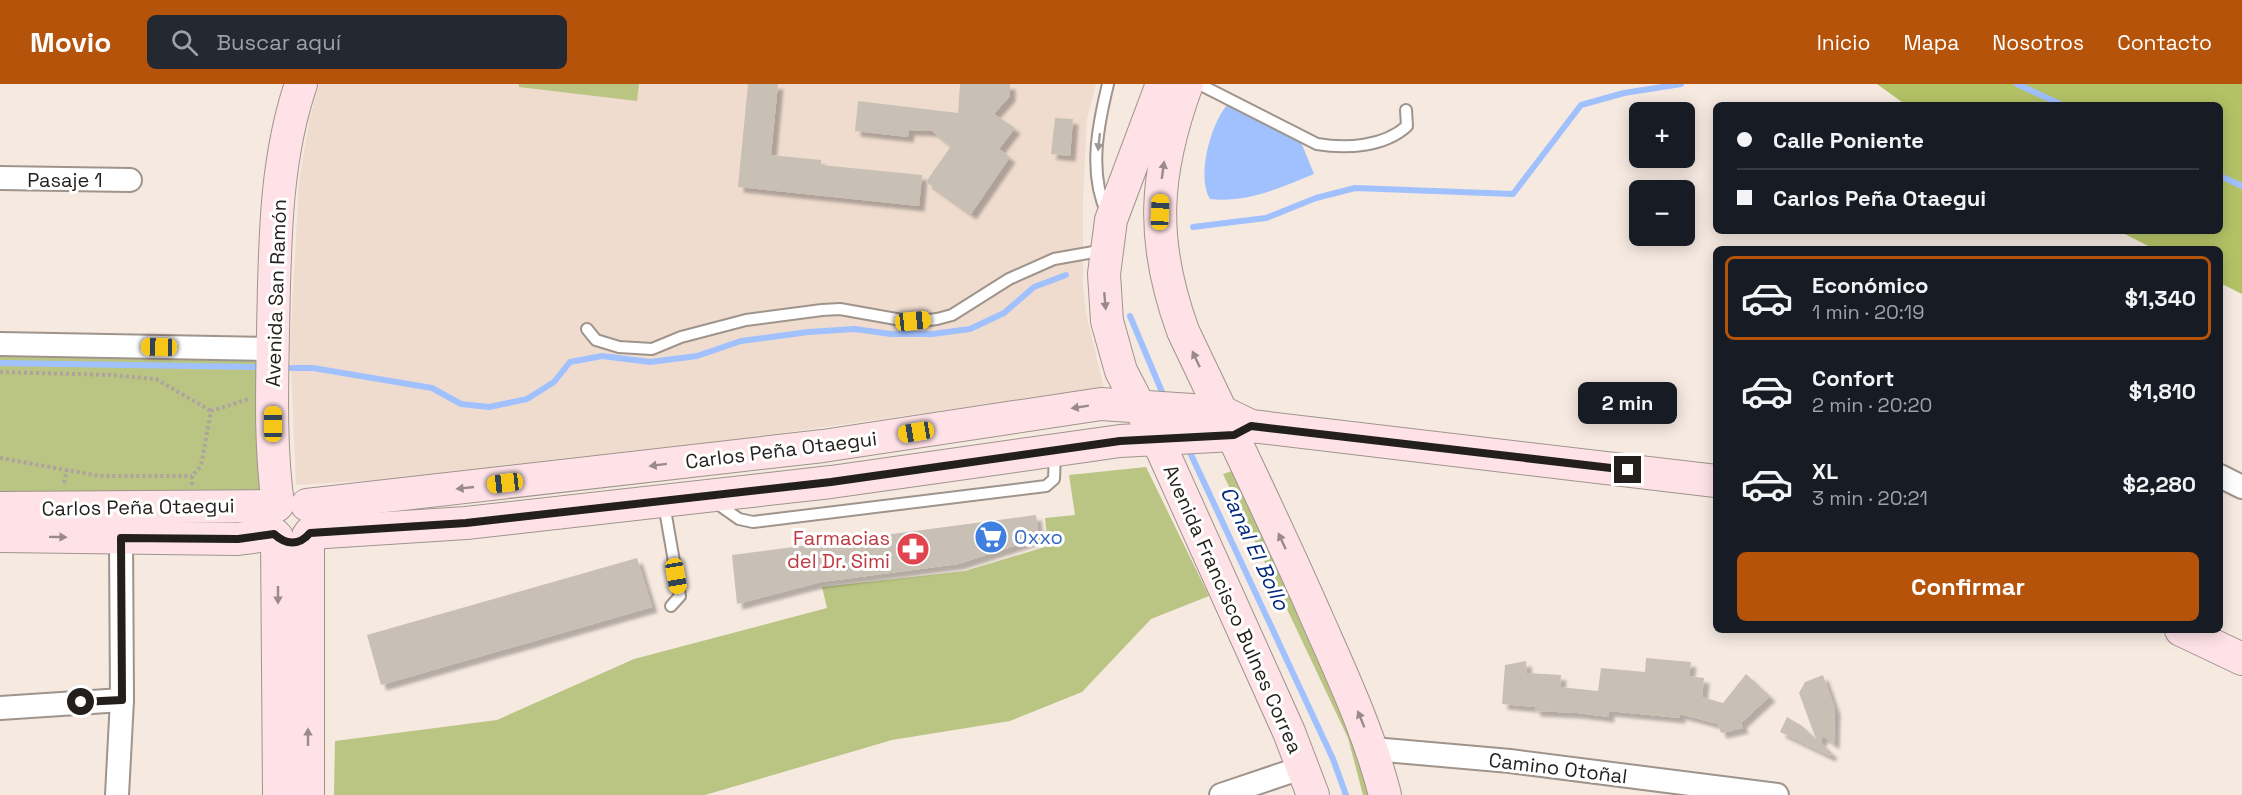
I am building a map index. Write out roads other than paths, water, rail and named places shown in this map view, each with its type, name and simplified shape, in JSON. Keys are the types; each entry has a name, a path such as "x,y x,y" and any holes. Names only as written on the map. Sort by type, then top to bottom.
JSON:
{"street":[{"name":"Avenida San Ramón","path":"301,84 286,141 278,196 273,349 273,472 290,522 308,795"},
{"name":"Avenida Francisco Bulnes Correa","path":"1162,84 1108,235 1104,285 1107,321 1121,371 1155,422 1308,781"},
{"path":"1187,84 1170,130 1160,194 1161,242 1173,303 1224,424 1296,571 1373,749 1385,795"},
{"name":"Pasaje 1","path":"0,178 130,180"},
{"path":"0,344 273,349"},
{"name":"Carlos Peña Otaegui","path":"0,508 164,523 238,539 290,522 1101,404 1155,422 1224,424 1713,481"},
{"name":"Carlos Peña Otaegui","path":"290,522 466,523 790,487 1055,452 1155,422"},
{"path":"823,446 818,462 820,470 831,482"},
{"path":"784,451 793,457 797,467 796,478 790,487"},
{"path":"2223,478 2242,487"},
{"name":"Avenida San Ramón","path":"279,795 290,522"},
{"name":"Carlos Peña Otaegui","path":"0,536 121,538 164,523"},
{"path":"117,795 122,700 121,538"},
{"path":"2187,633 2242,659"},
{"path":"0,708 122,700"},
{"name":"Camino Otoñal","path":"1373,749 1510,761 1777,795"},
{"path":"1221,795 1308,781"}],"lane":[{"path":"587,329 596,340 619,347 652,349 681,337 746,320 822,310 850,311 913,321 952,315 1009,279 1108,235 1098,195 1095,169 1108,84"},
{"path":"1199,84 1317,144 1338,147 1359,146 1397,134 1407,126 1406,110"},
{"path":"708,496 740,519 753,522 1046,486 1054,479 1055,452"},
{"path":"663,501 680,596 671,606"}],"water":[{"path":"1229,103 1301,142 1314,174 1250,197 1210,199 1205,177 1207,150 1216,122"}],"waterway":[{"path":"1193,227 1266,218 1316,198 1355,188 1513,194 1581,105 1624,93 1681,84"},
{"path":"2017,84 2056,102"},
{"path":"2223,177 2242,186"},
{"path":"290,368 313,368 432,388 461,404 489,407 527,399 554,382 570,362 602,356 650,362 697,356 741,341 808,332 855,329 891,334 932,334 970,329 1004,313 1034,287 1066,275"},
{"name":"Canal El Bollo","path":"1130,316 1165,399"},
{"path":"0,363 256,367"},
{"name":"Canal El Bollo","path":"1187,446 1333,759 1346,795"}],"place":[{"name":"Oxxo","path":"991,537"},
{"name":"Farmacias del Dr. Simi","path":"913,549"}]}
